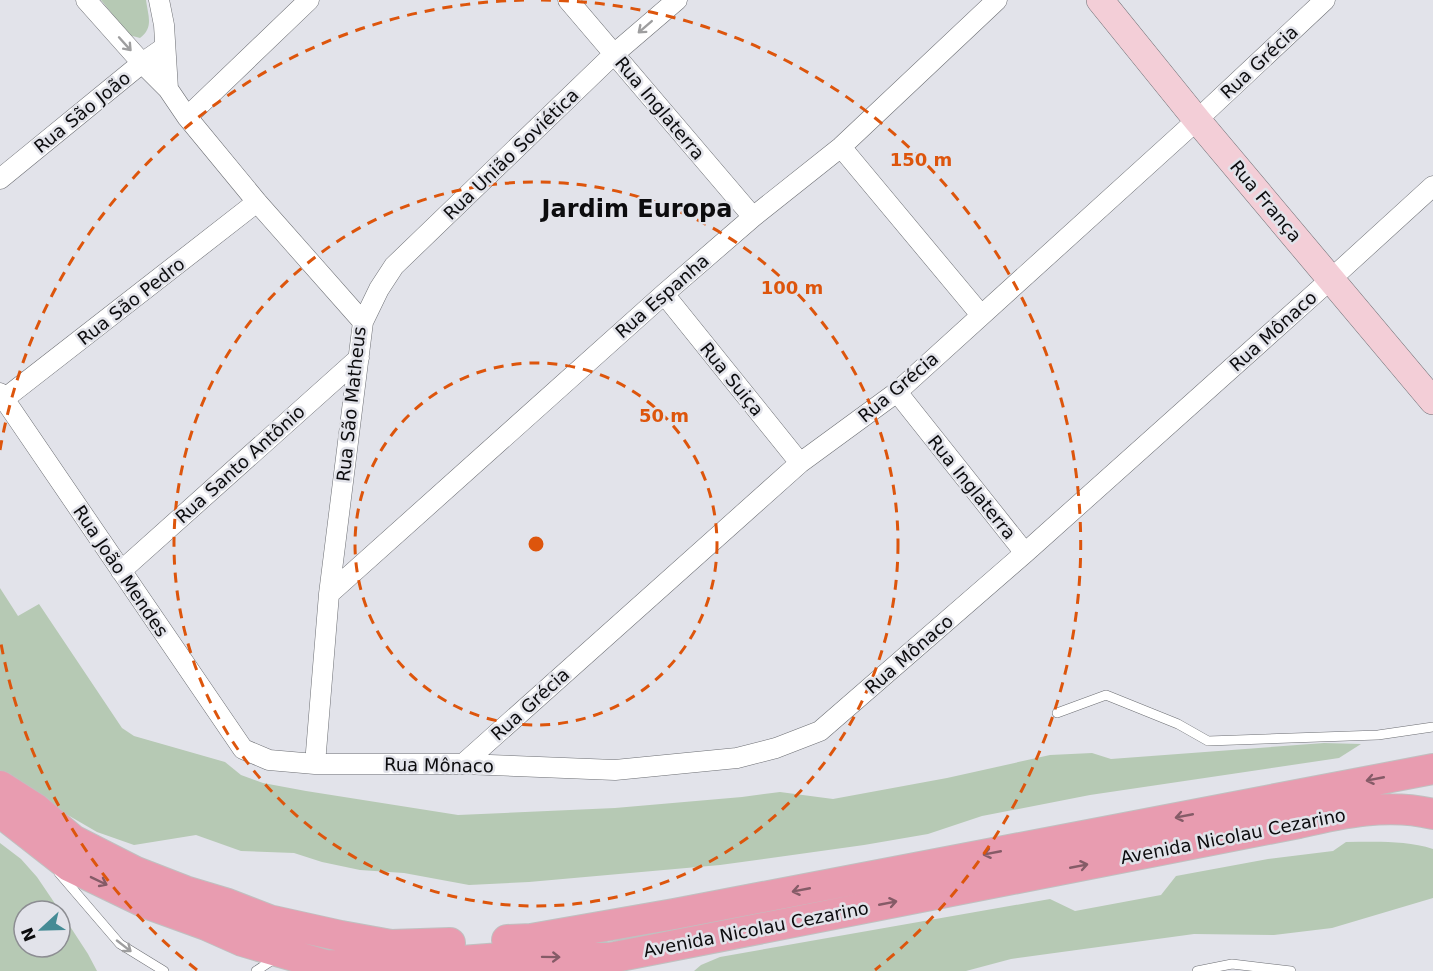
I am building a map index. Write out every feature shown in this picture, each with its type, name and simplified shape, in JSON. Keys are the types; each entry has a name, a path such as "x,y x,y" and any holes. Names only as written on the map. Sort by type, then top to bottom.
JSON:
{"main road":[{"name":"Avenida Nicolau Cezarino","path":"0,786 36,809 73,840 136,872 269,920 391,945 531,939 674,914 1433,769"},
{"name":"Avenida Nicolau Cezarino","path":"8,818 69,866 148,904 242,941 282,954 325,964 397,967 501,958 607,964 1335,814 1387,809 1433,814"}],"street":[{"name":"Rua São Matheus","path":"86,0 168,89 257,202 363,322 329,594 315,764"},
{"path":"159,0 164,25 168,89"},
{"path":"188,117 309,0"},
{"name":"Rua Inglaterra","path":"568,0 753,217"},
{"name":"Rua União Soviética","path":"363,322 379,289 394,266 614,54 677,0"},
{"name":"Rua Espanha","path":"329,594 664,294 753,217 841,147 997,0"},
{"name":"Rua França","path":"1100,0 1197,120 1433,401"},
{"name":"Rua Grécia","path":"463,764 800,464 897,392 1197,120 1325,0"},
{"name":"Rua São João","path":"0,179 165,46"},
{"path":"841,147 981,315"},
{"name":"Rua Mônaco","path":"243,749 269,760 315,764 463,764 615,770 737,758 776,748 820,731 1025,553 1433,186"},
{"name":"Rua São Pedro","path":"2,396 257,202"},
{"name":"Rua Suiça","path":"664,294 800,464"},
{"name":"Rua Santo Antônio","path":"121,571 359,358"},
{"name":"Rua Inglaterra","path":"897,392 1025,553"},
{"name":"Rua João Mendes","path":"2,396 243,749"},
{"path":"325,964 358,971"}],"lane":[{"path":"1057,713 1106,695 1178,724 1208,741 1378,735 1433,727"},
{"path":"8,818 120,944 164,971"},
{"path":"256,971 282,954"},
{"path":"1197,971 1234,967 1291,971"}],"green space":[{"path":"101,0 146,0 149,21 147,30 140,38 129,35"},
{"path":"0,588 18,616 39,604 122,728 134,736 225,762 241,775 263,783 458,815 615,808 780,792 833,799 947,778 1050,755 1092,753 1111,759 1324,743 1361,744 1339,758 1090,795 982,816 928,834 864,845 720,865 469,885 404,873 360,870 294,853 241,851 196,835 134,845 97,832 9,781 0,772"},
{"path":"1346,842 1401,843 1433,849 1433,898 1332,928 1274,935 1194,934 1011,959 966,971 694,971 701,965 720,957 1050,899 1075,911 1161,895 1176,876 1268,859 1333,851"},
{"path":"0,843 21,859 52,899 12,899 12,959 72,959 72,929 97,971 0,971"}],"district":[{"name":"Jardim Europa","path":"637,209"}]}
